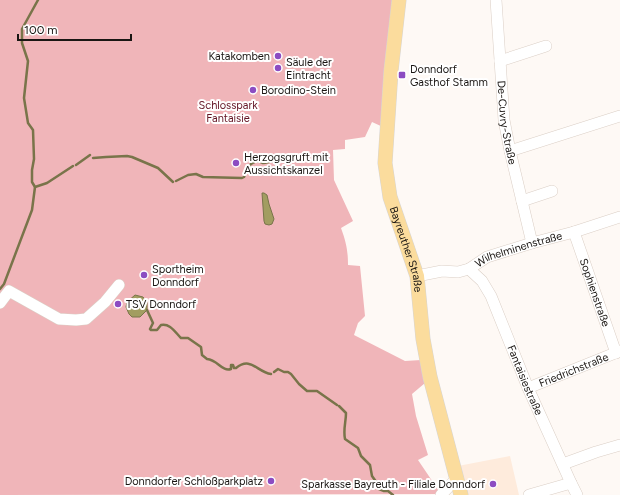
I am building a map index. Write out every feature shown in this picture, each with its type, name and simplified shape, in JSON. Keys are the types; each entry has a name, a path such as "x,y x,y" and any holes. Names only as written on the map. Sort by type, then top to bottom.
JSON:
{"main road":[{"name":"Bayreuther Straße","path":"399,0 391,71 385,163 390,197 417,276 423,339 430,377 461,495"}],"street":[{"name":"De-Cuvry-Straße","path":"496,0 504,120 532,243"},
{"path":"500,61 546,46"},
{"path":"510,151 620,116"},
{"path":"522,200 552,191"},
{"name":"Wilhelminenstraße","path":"417,276 442,271 458,272 468,269 487,256 574,232 620,217"},
{"name":"Sophienstraße","path":"574,232 618,352"},
{"name":"Fantaisiestraße","path":"468,269 482,281 491,296 528,388 577,495"},
{"path":"0,302 9,291 59,319 86,319 105,302 119,285"},
{"name":"Friedrichstraße","path":"528,388 618,352"},
{"path":"563,464 620,445"},
{"path":"441,495 457,478"},
{"path":"529,495 571,483"}],"shaded area":[{"path":"262,193 267,195 274,219 272,224 269,225 265,224 264,221"},
{"path":"135,295 143,297 147,302 147,310 140,317 132,317 126,307 127,302"},
{"path":"510,456 519,495 466,495 458,466"}],"green space":[{"name":"Schlosspark Fantaisie","path":"0,0 394,0 383,127 372,122 365,137 345,140 345,149 333,150 334,180 353,221 341,228 348,255 348,265 360,266 365,316 358,323 354,335 405,361 421,360 425,383 412,394 416,416 428,455 418,460 441,494 0,495"}],"waterway":[{"path":"0,289 4,284 32,210 35,187 32,182 34,159 33,130 28,123 24,98 28,61 22,43 22,29 38,0"},
{"path":"76,165 90,155"},
{"path":"93,158 132,157 158,168 173,182"},
{"path":"264,163 274,161"},
{"path":"176,181 188,175 196,174 203,177 242,178 244,177 250,164 256,162 263,163"},
{"path":"35,187 47,183 73,166"},
{"path":"147,310 153,323 150,329 151,330 157,330 161,325 167,325 181,338 188,338 201,347 202,355 225,369 231,369 231,365 236,368 241,365 250,364 266,373 271,374"},
{"path":"274,372 278,369 288,372 307,391 317,391 337,405"},
{"path":"339,406 346,413 344,432 345,439 358,448 361,456 370,465 372,476 379,489 388,491 393,495"}],"place":[{"name":"Katakomben","path":"278,56"},
{"name":"Säule der Eintracht","path":"278,68"},
{"name":"Donndorf Gasthof Stamm","path":"402,75"},
{"name":"Borodino-Stein","path":"253,90"},
{"name":"Herzogsgruft mit Aussichtskanzel","path":"236,163"},
{"name":"Sportheim Donndorf","path":"144,275"},
{"name":"TSV Donndorf","path":"118,304"},
{"name":"Donndorfer Schloßparkplatz","path":"271,481"},
{"name":"Sparkasse Bayreuth - Filiale Donndorf","path":"493,484"}]}
